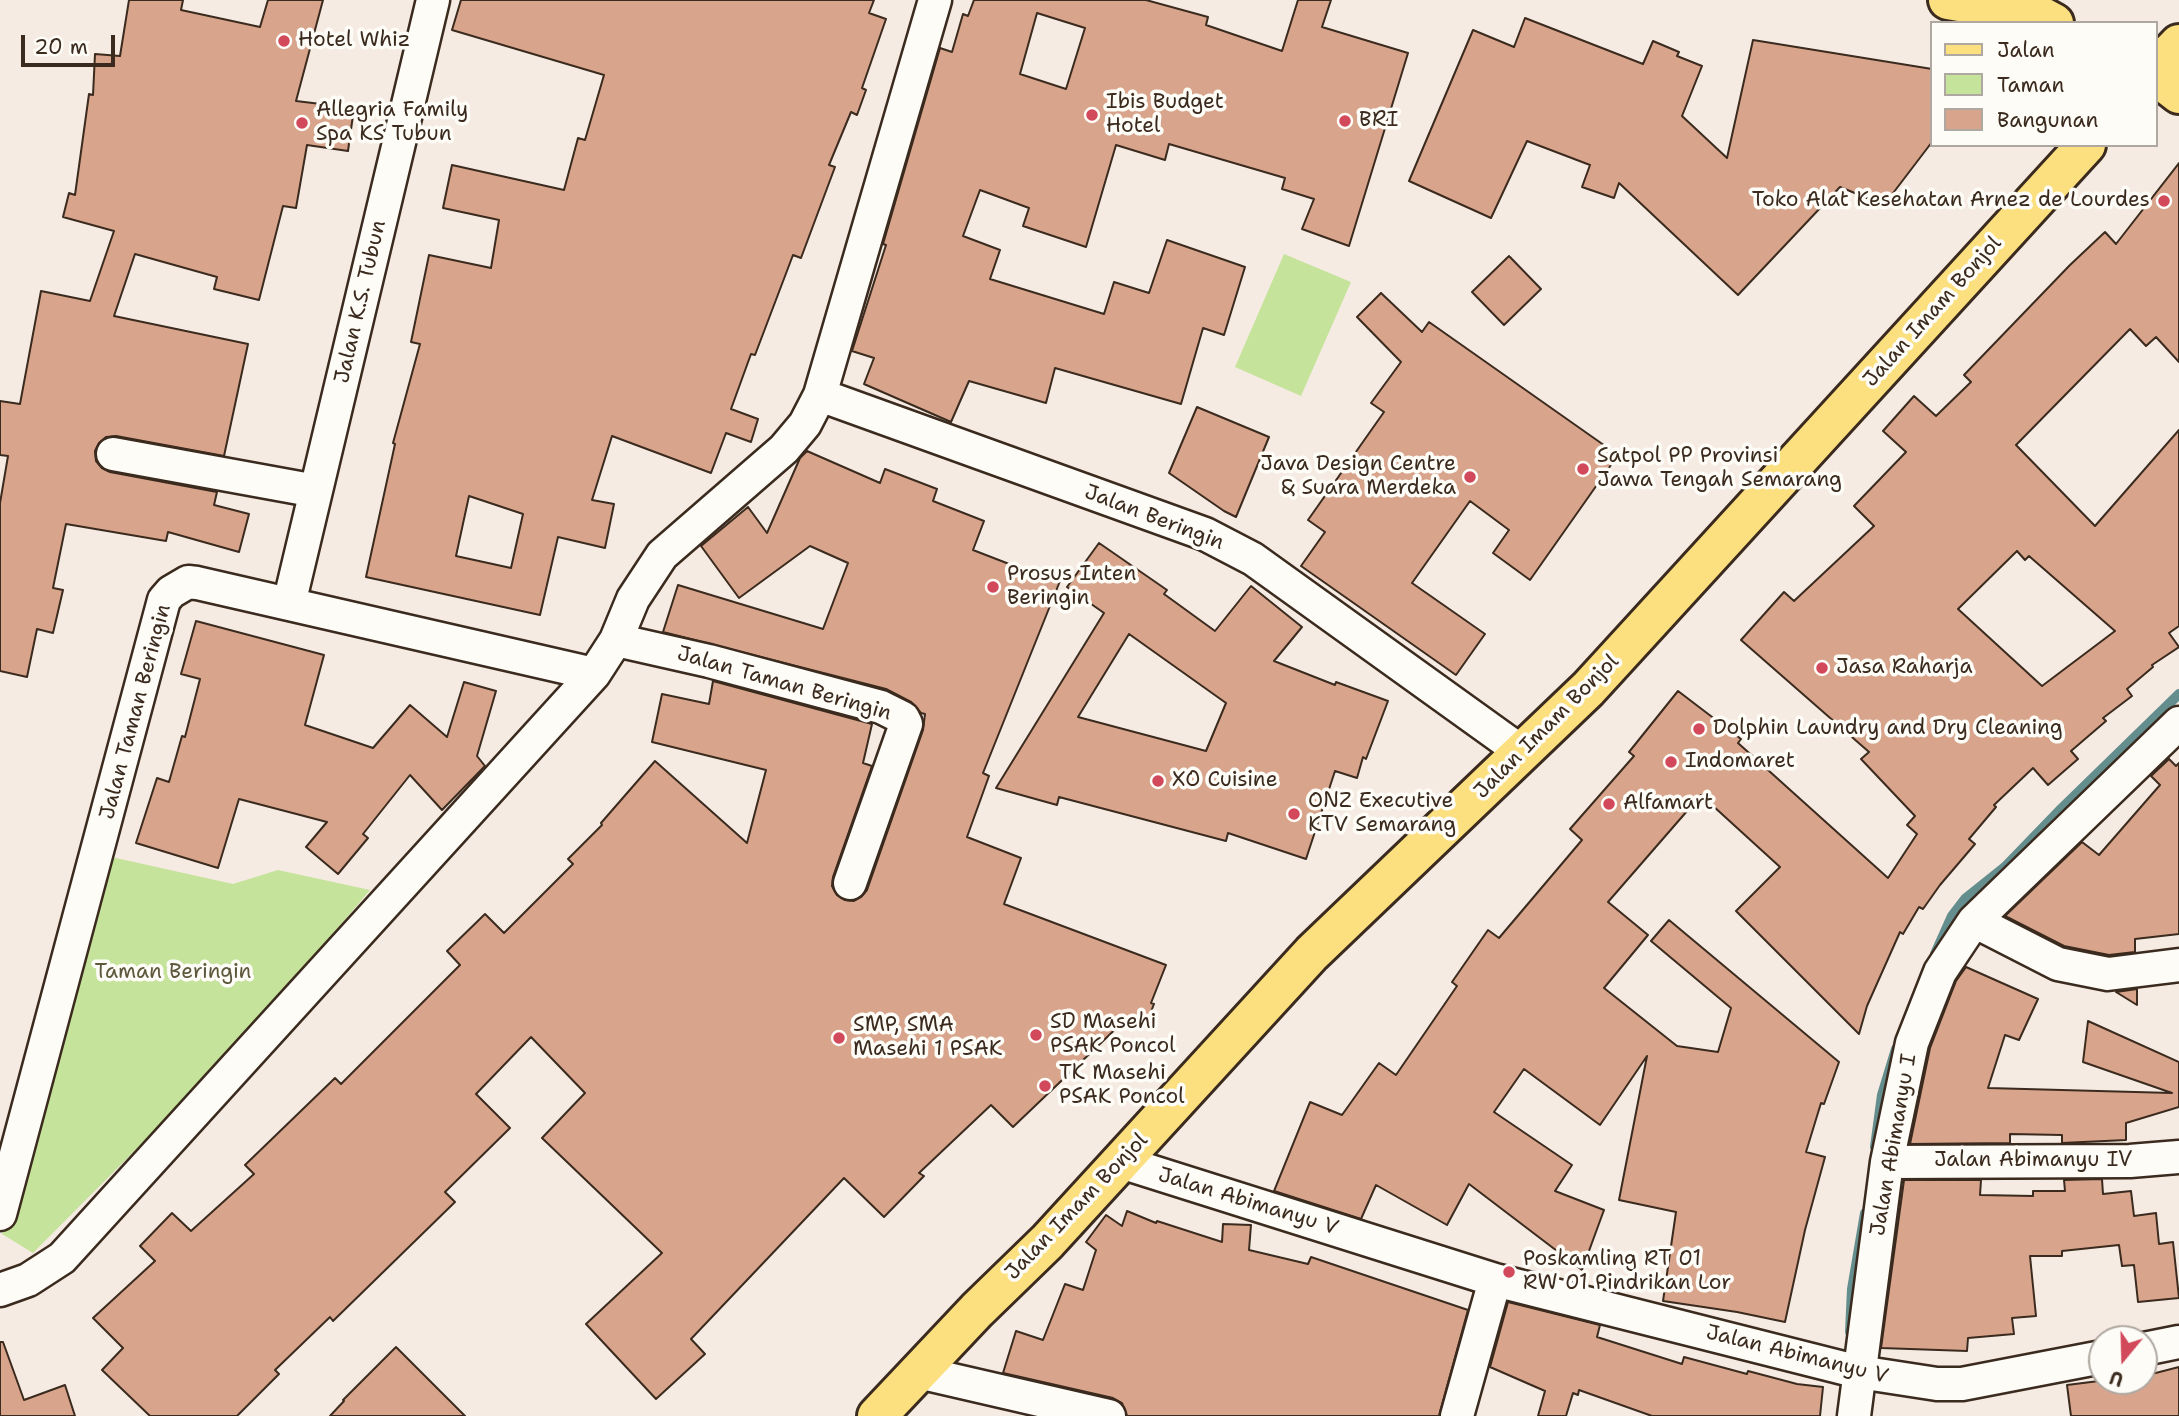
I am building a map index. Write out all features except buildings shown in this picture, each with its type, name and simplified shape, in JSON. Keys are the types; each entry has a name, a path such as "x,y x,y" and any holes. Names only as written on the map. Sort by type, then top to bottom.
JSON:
{"main road":[{"path":"1948,0 2041,16 2050,21"},
{"path":"2158,66 2179,44"},
{"path":"2158,78 2179,94"},
{"name":"Jalan Imam Bonjol","path":"877,1416 976,1310 1047,1242 1312,953 1588,689 2084,147"}],"street":[{"name":"Jalan K.S. Tubun","path":"289,604 433,0"},
{"path":"0,1290 28,1280 62,1258 594,674 616,639 633,599 663,555 784,449 806,425 820,395 935,0"},
{"name":"Jalan Beringin","path":"820,395 1205,534 1253,559 1523,753"},
{"path":"113,454 316,491"},
{"name":"Jalan Taman Beringin","path":"0,1214 164,600 171,592 188,582 594,674"},
{"name":"Jalan Taman Beringin","path":"616,639 709,660 881,707 903,718 906,724 850,883"},
{"name":"Jalan Abimanyu I","path":"1854,1416 1887,1162 1912,1043 1940,972 1974,921 2179,723"},
{"path":"1974,921 2058,964 2108,974 2179,965"},
{"name":"Jalan Abimanyu IV","path":"1887,1162 2130,1161 2179,1157"},
{"name":"Jalan Abimanyu V","path":"1121,1162 1495,1280 1859,1372 1937,1384 1962,1384 2088,1360"},
{"path":"1457,1416 1495,1280"},
{"path":"2158,1346 2179,1342"},
{"path":"918,1372 1110,1416"}],"green space":[{"path":"1284,254 1351,282 1301,396 1235,367"},
{"name":"Taman Beringin","path":"107,856 233,884 278,870 370,890 235,1050 33,1253 2,1234 29,1125"}],"waterway":[{"path":"1935,954 1952,916 1965,899 2005,867 2179,694"},
{"path":"1875,1147 1882,1095 1896,1049"},
{"path":"1850,1332 1852,1289 1865,1213"}],"place":[{"name":"Hotel Whiz","path":"284,41"},
{"name":"Ibis Budget Hotel","path":"1092,115"},
{"name":"BRI","path":"1345,121"},
{"name":"Allegria Family Spa KS Tubun","path":"302,123"},
{"name":"Toko Alat Kesehatan Arnez de Lourdes","path":"2164,201"},
{"name":"Satpol PP Provinsi Jawa Tengah Semarang","path":"1583,469"},
{"name":"Java Design Centre & Suara Merdeka","path":"1470,477"},
{"name":"Prosus Inten Beringin","path":"993,587"},
{"name":"Jasa Raharja","path":"1822,668"},
{"name":"Dolphin Laundry and Dry Cleaning","path":"1699,729"},
{"name":"Indomaret","path":"1671,762"},
{"name":"XO Cuisine","path":"1158,781"},
{"name":"Alfamart","path":"1609,804"},
{"name":"ONZ Executive KTV Semarang","path":"1294,814"},
{"name":"SD Masehi PSAK Poncol","path":"1036,1035"},
{"name":"SMP, SMA Masehi 1 PSAK","path":"839,1038"},
{"name":"TK Masehi PSAK Poncol","path":"1045,1086"},
{"name":"Poskamling RT 01 RW 01 Pindrikan Lor","path":"1509,1272"}]}
